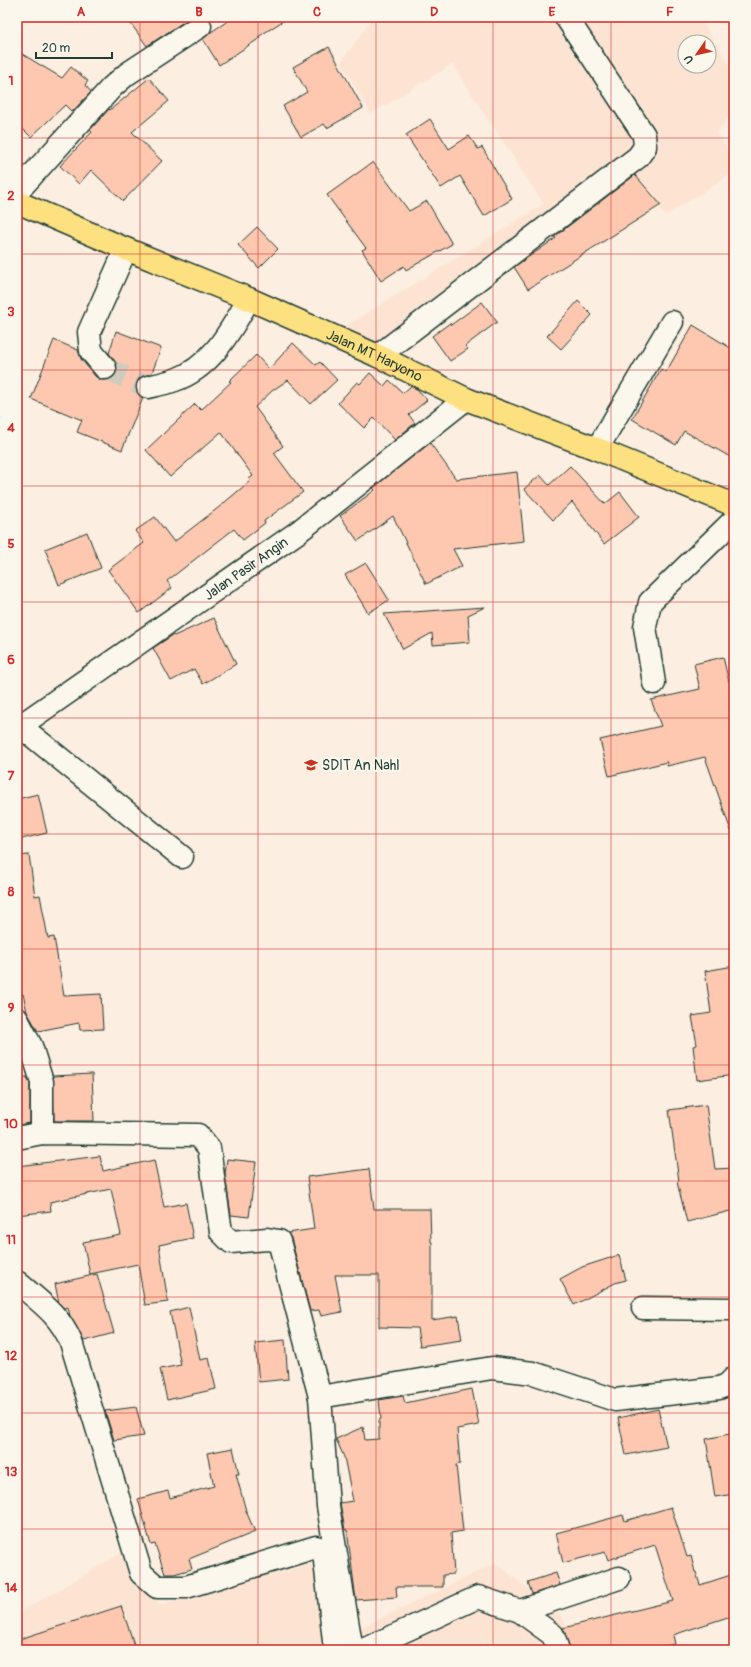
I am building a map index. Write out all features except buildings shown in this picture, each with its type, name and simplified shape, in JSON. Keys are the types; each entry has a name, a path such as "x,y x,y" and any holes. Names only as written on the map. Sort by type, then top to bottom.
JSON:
{"main road":[{"name":"Jalan MT Haryono","path":"17,202 126,249 249,299 378,356 466,399 596,449 734,505"}],"street":[{"path":"378,356 638,157 645,147 644,135 566,17"},
{"path":"17,192 112,87 127,74 200,26"},
{"path":"105,368 91,351 89,332 126,249"},
{"path":"148,387 176,380 204,365 224,341 249,299"},
{"path":"596,449 672,322"},
{"name":"Jalan Pasir Angin","path":"18,727 298,532 466,399"},
{"path":"654,683 645,627 650,602 734,520"},
{"path":"18,727 182,857"},
{"path":"17,1019 31,1046 42,1082 42,1133"},
{"path":"17,1138 42,1133 198,1135 209,1148 221,1232 231,1242 267,1239 279,1241 320,1397 328,1506 352,1650"},
{"path":"17,1282 54,1314 65,1328 69,1337 141,1573 157,1587 186,1587 316,1547 322,1549 324,1552 335,1650"},
{"path":"643,1308 734,1309"},
{"path":"320,1397 492,1368 533,1373 615,1400 719,1388 727,1385 734,1378"},
{"path":"520,1611 619,1578"},
{"path":"362,1650 478,1597 520,1611 553,1635 558,1650"}],"shaded area":[{"path":"374,17 699,17 710,34 677,34 677,74 717,74 717,46 734,73 734,109 717,133 734,159 734,172 665,216 633,172 398,353 340,330 544,204 452,64 371,114 341,62"},
{"path":"128,1549 158,1605 314,1563 340,1638 496,1563 562,1617 578,1650 17,1650 17,1614"}],"tunnel":[{"path":"105,368 148,387"}],"place":[{"name":"SDIT An Nahl","path":"311,765"}]}
